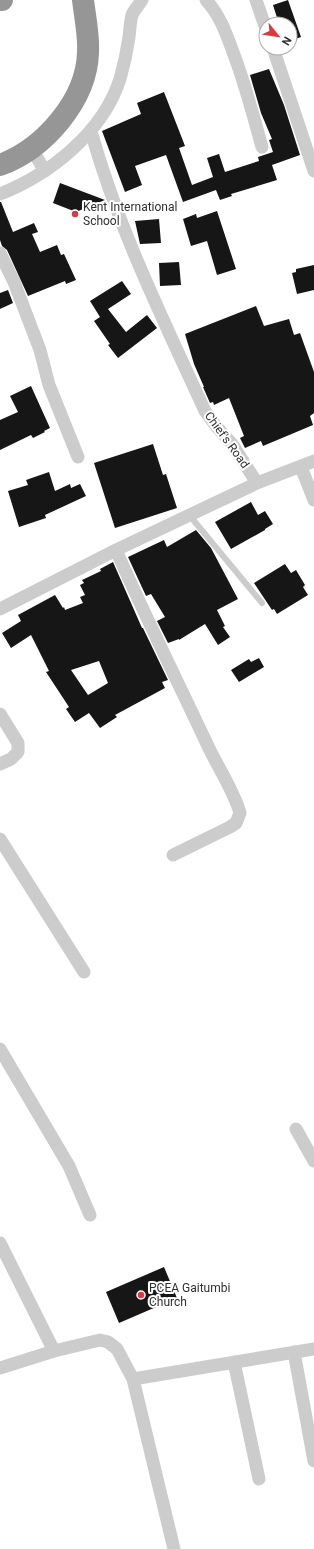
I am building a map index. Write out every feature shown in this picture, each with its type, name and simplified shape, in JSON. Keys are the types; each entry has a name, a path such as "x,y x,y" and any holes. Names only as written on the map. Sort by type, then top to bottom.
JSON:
{"highway":[{"path":"0,165 31,148 51,130 67,112 79,92 86,70 88,53 83,0"}],"street":[{"path":"0,194 13,189 45,171 91,131 108,106 120,79 127,49 132,14 142,0"},
{"path":"206,0 213,7 222,22 244,80 262,147"},
{"path":"256,0 262,16"},
{"path":"275,56 314,171"},
{"name":"Chief's Road","path":"91,131 118,216 205,410 216,426 232,444 257,483"},
{"path":"31,148 45,171"},
{"path":"0,253 14,282 40,350 50,385 78,457"},
{"path":"0,609 116,550 257,483 314,461"},
{"path":"301,467 314,500"},
{"path":"116,550 145,616 216,764 238,805 240,813 236,823 230,827 173,855"},
{"path":"0,714 18,744 18,752 11,759 0,764"},
{"path":"0,839 84,972"},
{"path":"0,1049 69,1166 90,1215"},
{"path":"296,1128 314,1161"},
{"path":"0,1243 54,1351"},
{"path":"0,1368 54,1351 100,1340 108,1342 117,1349 133,1379 174,1549"},
{"path":"133,1379 314,1349"},
{"path":"294,1352 314,1461"},
{"path":"234,1362 259,1480"}],"lane":[{"path":"190,516 262,603"}],"building":[{"path":"288,0 294,16 276,16 273,5"},
{"path":"298,28 301,37 298,38"},
{"path":"269,69 284,105 300,155 272,165 277,180 231,194 232,196 220,200 216,190 183,202 166,155 135,166 142,185 125,192 102,131 141,114 137,103 164,92 185,146 179,148 192,185 213,177 207,158 219,154 225,172 259,161 258,157 273,152 269,140 272,139 261,113 250,75"},
{"path":"60,183 105,200 76,212 53,203"},
{"path":"0,202 13,232 34,223 38,232 32,234 40,252 57,245 61,255 64,254 76,280 66,284 65,281 28,296 7,250 2,246 0,240"},
{"path":"217,211 236,269 217,275 207,241 191,246 183,219 196,214 197,218"},
{"path":"159,219 161,243 140,244 135,221"},
{"path":"179,262 181,285 160,286 159,263"},
{"path":"314,265 314,290 297,294 292,273 296,272 296,269"},
{"path":"122,281 131,294 108,309 126,332 147,315 157,328 118,358 108,345 110,344 94,321 100,317 90,301"},
{"path":"8,290 13,303 0,309 0,293"},
{"path":"256,306 264,326 289,319 294,335 300,333 314,372 314,413 310,416 313,425 263,446 261,441 245,448 240,438 244,436 229,398 214,405 213,402 210,403 194,364 185,334"},
{"path":"31,386 50,428 33,438 31,435 0,450 0,420 18,412 10,396"},
{"path":"153,444 163,475 166,474 177,508 115,528 94,463"},
{"path":"49,472 55,491 70,484 71,488 80,484 86,496 45,515 46,518 19,527 8,491 28,485 26,480"},
{"path":"251,502 258,515 265,511 273,524 231,549 215,522"},
{"path":"196,530 211,548 238,599 217,610 225,626 223,627 230,637 218,645 205,624 179,640 168,643 157,621 165,617 151,594 146,596 128,557 164,540 167,547"},
{"path":"113,562 142,628 168,680 162,682 165,688 115,715 117,717 100,728 89,713 75,722 66,709 69,707 46,672 49,671 31,635 11,648 2,633 21,621 18,615 55,595 65,610 83,603 80,597 85,595 80,585 84,583 82,580 101,571 100,569","holes":["99,661 108,683 88,695 71,670"]},
{"path":"285,564 291,573 296,570 305,585 303,587 308,595 277,614 274,609 272,610 254,583"},
{"path":"259,658 264,667 239,682 231,670 249,659 251,662"},
{"name":"PCEA Gaitumbi Church","path":"164,1267 177,1298 119,1323 106,1292"}],"place":[{"name":"Kent International School","path":"75,214"},
{"name":"PCEA Gaitumbi Church","path":"141,1295"}]}
